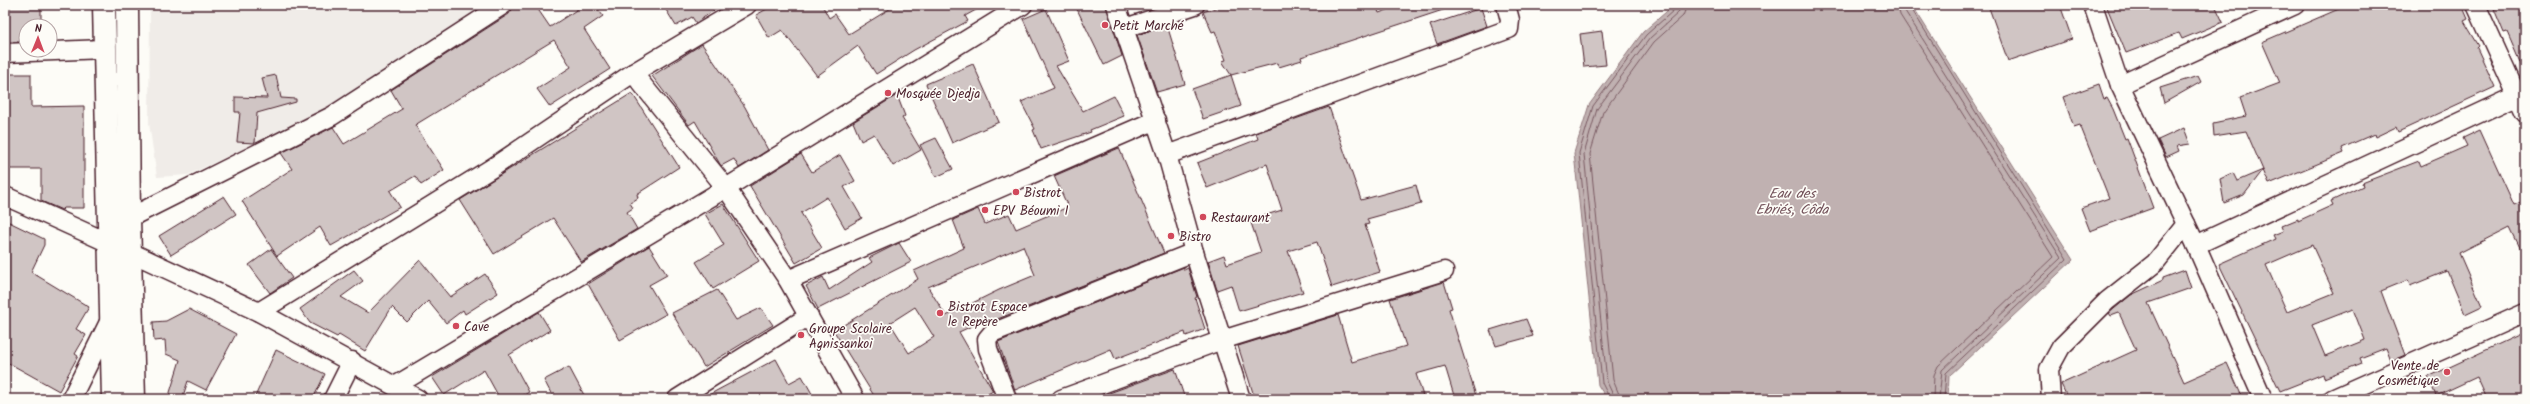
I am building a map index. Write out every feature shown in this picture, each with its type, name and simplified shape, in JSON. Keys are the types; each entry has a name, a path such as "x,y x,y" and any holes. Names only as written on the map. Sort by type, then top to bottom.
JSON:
{"street":[{"path":"104,5 113,399"},
{"path":"127,5 128,218 134,399"},
{"path":"128,218 332,116 502,5"},
{"path":"259,312 492,168 632,74 747,5"},
{"path":"395,386 726,188 1023,5"},
{"path":"1116,5 1156,120 1194,252 1241,399"},
{"path":"1125,28 1195,5"},
{"path":"1167,155 1450,49 1498,34 1509,29 1510,20 1506,5"},
{"path":"2093,5 2120,85 2196,245 2263,399"},
{"path":"2120,85 2295,5"},
{"path":"2476,5 2521,94 2525,113"},
{"path":"5,52 104,49"},
{"path":"632,74 726,188 788,280 855,399"},
{"path":"2196,245 2521,94"},
{"path":"788,280 1156,120"},
{"path":"5,196 109,243"},
{"path":"2051,399 2049,369 2061,347 2107,301 2155,263 2186,224"},
{"path":"130,252 259,312 352,361 418,399"},
{"path":"1007,399 988,349 987,339 992,333 1194,252"},
{"path":"1061,399 1222,340 1444,271"},
{"path":"2332,399 2525,313"},
{"path":"677,399 809,316"},
{"path":"71,399 112,317"},
{"path":"333,399 352,361"}],"shaded area":[{"path":"150,5 489,5 339,103 188,175 157,177 149,123"}],"water":[{"name":"Eau des Ebriés, Côda","path":"1674,5 1912,5 2073,260 1949,376 1948,399 1607,399 1598,385 1574,153 1589,105 1643,32"}],"building":[{"path":"5,5 41,5 41,18 18,18 18,42 5,42"},
{"path":"513,5 535,5 550,27 584,5 595,5 603,16 584,29 610,69 550,107 537,89 571,67 554,40 415,125 444,170 421,185 415,176 390,191 400,207 331,246 320,227 277,256 242,201 292,169 281,153 333,127 344,144 402,109 391,90 509,14"},
{"path":"663,5 721,5 696,23 692,17 676,26"},
{"path":"774,5 822,5 829,18 835,14 849,34 896,5 985,5 965,16 968,21 914,50 876,74 858,46 817,76 782,30 769,38 756,15"},
{"path":"1075,5 1106,5 1122,56 1104,65"},
{"path":"1224,5 1376,5 1379,13 1401,5 1452,5 1452,7 1301,57 1302,60 1279,67 1277,63 1231,75 1222,61 1226,60 1215,31 1212,32 1203,12"},
{"path":"1988,5 2060,5 2072,39 2008,61"},
{"path":"2106,5 2215,5 2223,22 2182,39 2179,33 2126,53"},
{"path":"2348,5 2462,5 2468,19 2464,21 2479,46 2477,48 2495,87 2398,132 2396,127 2375,137 2374,134 2342,148 2344,153 2269,184 2246,131 2214,136 2213,123 2246,116 2240,98 2280,83 2262,42"},
{"path":"2505,5 2525,5 2525,74 2507,32 2504,33 2494,9"},
{"path":"1481,8 1487,26 1437,44 1430,25"},
{"path":"1046,9 1069,61 1056,66 1083,111 1114,96 1124,116 1090,130 1091,132 1041,149 1033,130 1035,129 1021,102 1054,88 1023,19"},
{"path":"1167,25 1185,84 1157,92 1137,35"},
{"path":"1602,31 1606,65 1584,67 1580,34"},
{"path":"702,44 745,107 768,150 739,168 734,159 721,166 695,121 689,125 652,76"},
{"path":"973,64 999,122 952,143 926,84"},
{"path":"5,74 31,74 31,107 84,106 84,208 64,208 62,210 41,201 41,169 5,169"},
{"path":"276,75 281,98 296,99 296,102 257,113 255,143 237,142 240,112 235,112 235,97 267,98 262,78"},
{"path":"1231,75 1241,106 1203,119 1192,89"},
{"path":"2198,76 2201,82 2164,103 2160,88"},
{"path":"2099,84 2104,99 2107,98 2125,139 2127,138 2153,208 2090,231 2081,208 2109,198 2080,125 2074,127 2063,97"},
{"path":"632,93 679,167 637,194 638,198 630,203 633,208 627,212 637,229 581,262 553,218 494,254 460,200"},
{"path":"897,95 905,116 902,118 921,150 893,166 874,134 861,141 853,122"},
{"path":"1329,107 1361,200 1416,185 1421,204 1367,219 1369,224 1365,225 1380,272 1332,287 1317,242 1288,251 1303,292 1239,311 1231,285 1217,290 1208,261 1224,255 1227,264 1261,252 1250,220 1282,210 1267,164 1207,188 1197,163 1258,139 1256,133"},
{"path":"2184,128 2190,144 2177,146 2179,151 2166,157 2158,140"},
{"path":"2480,130 2514,205 2525,200 2525,258 2510,227 2459,253 2482,306 2465,314 2447,271 2410,286 2408,280 2381,291 2405,355 2391,361 2386,348 2360,358 2362,363 2324,378 2323,374 2280,391 2219,264 2275,239 2273,235 2283,231 2281,226 2298,219 2298,221 2333,205 2331,201 2363,186 2362,183 2419,161 2421,166 2467,146 2463,138","holes":["2312,245 2334,293 2287,312 2266,265","2353,309 2365,340 2325,356 2312,325"]},
{"path":"936,138 953,169 936,177 920,145"},
{"path":"1119,148 1164,253 990,322 989,318 959,332 993,391 979,399 876,399 834,331 918,279 914,271 964,248 953,220 978,209 985,224 1009,214 1016,229 1068,207 1054,176","holes":["1023,246 1035,275 999,290 946,316 928,287","915,307 934,337 909,353 890,323"]},
{"path":"801,154 812,172 840,155 855,181 844,187 862,218 845,228 827,197 801,213 822,248 796,263 750,186"},
{"path":"2263,170 2244,195 2224,203 2220,179 2233,173 2237,181"},
{"path":"224,196 236,214 171,255 159,236"},
{"path":"723,204 759,261 713,289 696,262 724,245 705,214"},
{"path":"5,220 44,239 44,245 31,272 89,307 76,329 86,335 75,354 78,356 59,391 5,361"},
{"path":"899,243 911,262 818,309 806,286 823,277 829,290 872,262 869,258"},
{"path":"649,246 667,275 649,285 666,314 620,340 588,284"},
{"path":"271,249 292,278 270,293 249,265"},
{"path":"420,260 450,297 485,274 498,293 465,314 463,310 446,323 428,301 407,322 392,307 365,351 339,335 337,337 310,323 300,309 354,270 363,281 341,297 368,313"},
{"path":"1184,267 1184,270 1188,268 1197,297 1195,298 1205,329 1186,336 1185,332 1115,359 1111,349 1015,390 998,342"},
{"path":"2185,270 2191,288 2148,303 2184,382 2227,363 2243,399 2068,399 2061,384 2136,350 2119,313 2111,316 2109,313 2131,295 2163,280 2163,278"},
{"path":"1444,282 1452,308 1449,309 1477,399 1455,399 1445,366 1416,374 1424,399 1255,399 1238,346 1338,315 1352,362 1406,346 1390,299"},
{"path":"717,290 736,320 761,308 773,325 704,367 672,313"},
{"path":"189,309 236,334 206,390 188,381 182,399 168,399 180,360 166,354 165,340 154,341 153,322 166,321"},
{"path":"539,312 550,330 509,355 529,392 517,399 500,399 484,370 444,395 432,377"},
{"path":"1526,319 1533,336 1496,346 1490,330"},
{"path":"2525,332 2525,399 2487,399 2477,377 2436,396 2428,377"},
{"path":"276,350 325,374 313,399 254,399"},
{"path":"776,359 789,383 802,376 815,399 701,399"},
{"path":"569,367 584,395 577,399 554,399 544,380"},
{"path":"1175,369 1185,399 1093,399"}],"place":[{"name":"Petit Marché","path":"1105,25"},
{"name":"Mosquée Djedja","path":"888,93"},
{"name":"Bistrot","path":"1016,192"},
{"name":"EPV Béoumi I","path":"985,210"},
{"name":"Restaurant","path":"1203,217"},
{"name":"Bistro","path":"1171,236"},
{"name":"Bistrot Espace le Repère","path":"940,313"},
{"name":"Cave","path":"456,326"},
{"name":"Groupe Scolaire Agnissankoi","path":"801,335"},
{"name":"Vente de Cosmétique","path":"2447,372"}]}
